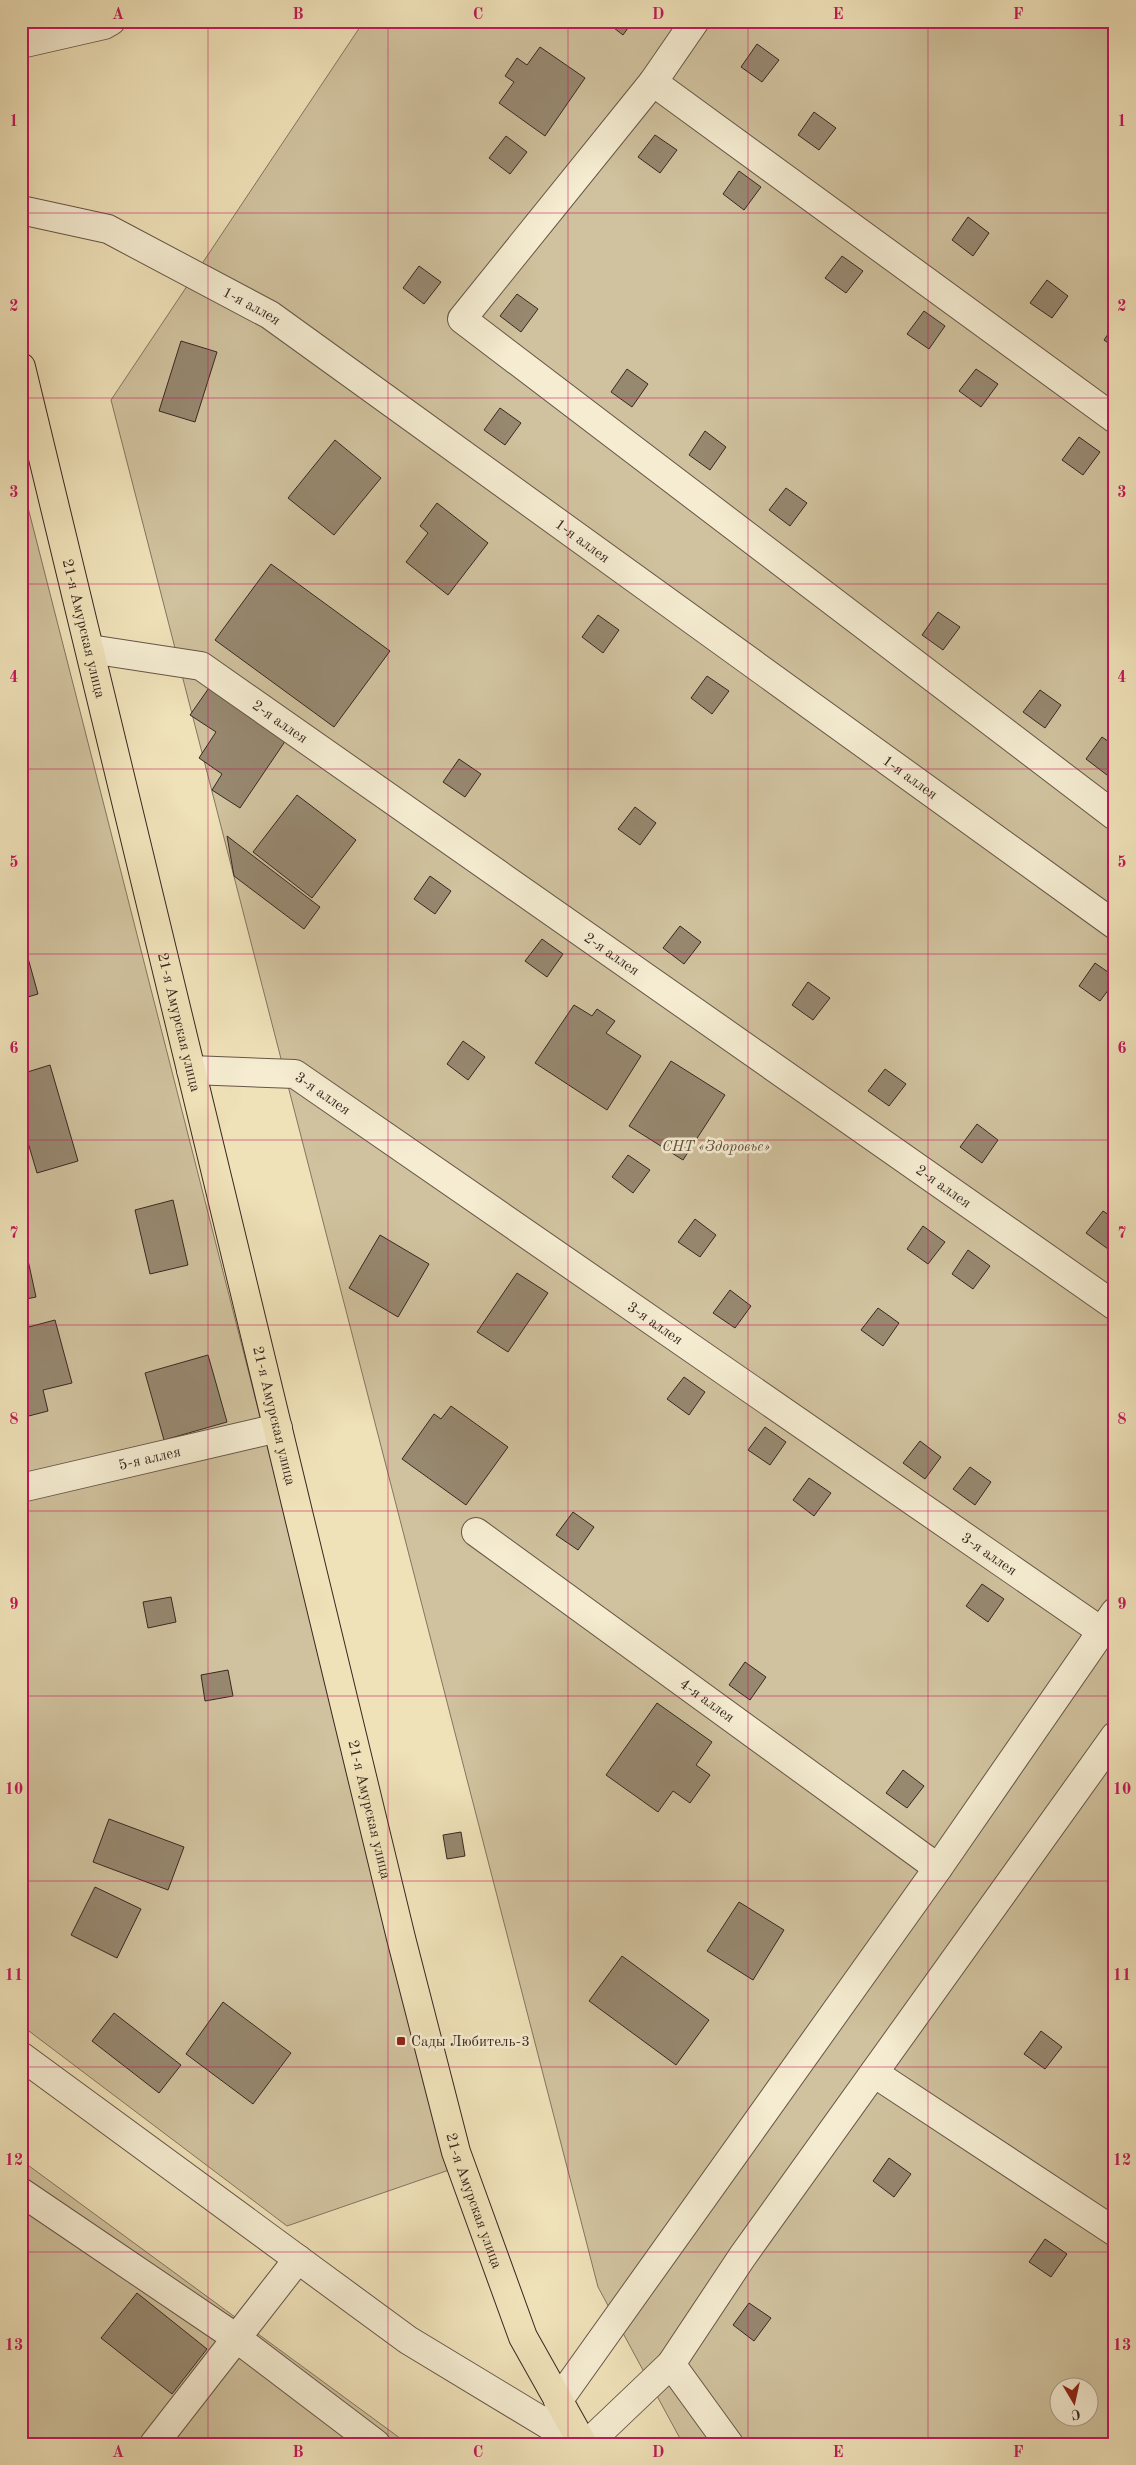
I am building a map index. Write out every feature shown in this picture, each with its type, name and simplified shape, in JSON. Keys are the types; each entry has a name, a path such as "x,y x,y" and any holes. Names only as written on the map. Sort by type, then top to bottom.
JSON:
{"main road":[{"name":"21-я Амурская улица","path":"21,367 401,1938 456,2152 523,2337 581,2444"}],"street":[{"path":"21,44 104,25 111,21"},
{"path":"695,21 653,82 462,319 1115,816"},
{"path":"653,82 1115,419"},
{"name":"1-я аллея","path":"21,210 108,229 270,316 1115,925"},
{"name":"2-я аллея","path":"90,650 201,666 1115,1306"},
{"name":"3-я аллея","path":"191,1070 295,1074 1108,1622"},
{"name":"5-я аллея","path":"21,1488 278,1428"},
{"name":"4-я аллея","path":"476,1532 938,1868"},
{"path":"558,2400 938,1868 1108,1622"},
{"path":"587,2444 671,2364 742,2257 1115,1736"},
{"path":"21,2056 408,2340 581,2444"},
{"path":"874,2073 1115,2232"},
{"path":"21,2192 235,2337 376,2444"},
{"path":"154,2444 235,2337 298,2259"},
{"path":"671,2364 729,2444"}],"green space":[{"name":"СНТ «Здоровье»","path":"364,21 1115,21 1115,2444 683,2444 598,2287 111,400"},
{"path":"21,480 452,2169 287,2226 21,2025"},
{"path":"21,2160 408,2444 21,2444"}],"building":[{"path":"605,21 633,21 623,35"},
{"path":"757,44 779,60 762,82 741,67"},
{"path":"540,47 585,78 545,136 499,103 514,82 505,76 517,58 527,65"},
{"path":"814,112 836,128 819,150 798,135"},
{"path":"655,135 677,150 660,173 638,157"},
{"path":"506,136 527,152 510,174 489,158"},
{"path":"739,171 761,187 744,210 723,194"},
{"path":"968,217 989,233 973,256 952,240"},
{"path":"842,256 863,271 846,293 825,278"},
{"path":"419,266 441,282 424,304 403,288"},
{"path":"1047,280 1068,296 1052,318 1030,303"},
{"path":"517,294 538,309 521,332 500,316"},
{"path":"924,311 945,326 929,349 907,334"},
{"path":"1115,324 1115,348 1104,340"},
{"path":"181,341 217,352 195,422 159,411"},
{"path":"627,369 648,384 632,407 611,392"},
{"path":"976,369 998,384 981,407 959,391"},
{"path":"500,408 521,423 505,445 484,430"},
{"path":"705,431 726,447 710,470 689,455"},
{"path":"1079,437 1100,452 1083,475 1062,460"},
{"path":"335,440 381,478 334,535 288,498"},
{"path":"786,488 807,503 790,526 769,510"},
{"path":"437,503 488,543 448,595 406,562 428,533 420,526"},
{"path":"271,564 390,651 334,727 215,640"},
{"path":"938,612 960,627 943,650 922,635"},
{"path":"598,615 619,630 603,653 582,637"},
{"path":"707,676 729,691 712,714 691,698"},
{"path":"211,685 288,737 240,808 212,790 222,774 199,758 216,732 190,715"},
{"path":"1040,690 1061,705 1045,728 1023,712"},
{"path":"1102,737 1115,746 1115,764 1107,775 1086,759"},
{"path":"459,759 481,774 465,797 443,782"},
{"path":"297,795 356,840 312,898 253,852"},
{"path":"635,807 656,823 640,845 618,829"},
{"path":"227,836 320,907 304,929 234,876"},
{"path":"430,876 451,891 435,914 414,899"},
{"path":"680,926 701,942 684,964 663,948"},
{"path":"542,939 563,954 547,977 525,961"},
{"path":"26,951 38,994 21,999 21,953"},
{"path":"1095,963 1115,977 1115,981 1100,1001 1079,986"},
{"path":"808,982 830,998 813,1020 792,1005"},
{"path":"574,1005 592,1016 597,1009 615,1021 606,1033 641,1056 607,1110 535,1063"},
{"path":"463,1041 485,1057 468,1080 447,1064"},
{"path":"671,1061 725,1095 683,1160 629,1126"},
{"path":"50,1065 78,1161 37,1173 21,1119 21,1074"},
{"path":"885,1069 906,1084 889,1106 868,1091"},
{"path":"977,1124 998,1140 982,1163 960,1147"},
{"path":"628,1155 650,1170 633,1193 612,1177"},
{"path":"173,1200 188,1265 150,1274 135,1210"},
{"path":"1103,1211 1115,1219 1115,1239 1108,1249 1086,1233"},
{"path":"695,1219 716,1235 700,1257 678,1242"},
{"path":"923,1226 945,1242 928,1264 907,1249"},
{"path":"21,1228 36,1297 21,1300"},
{"path":"380,1235 429,1264 398,1317 349,1288"},
{"path":"968,1250 990,1266 973,1289 952,1274"},
{"path":"517,1273 548,1293 508,1352 477,1332"},
{"path":"730,1290 751,1306 735,1328 713,1313"},
{"path":"878,1308 899,1323 883,1346 861,1330"},
{"path":"55,1320 72,1383 43,1390 48,1411 21,1418 21,1329"},
{"path":"208,1355 227,1422 164,1440 145,1373"},
{"path":"684,1377 705,1392 689,1415 667,1399"},
{"path":"451,1406 508,1447 466,1505 402,1459 434,1414 441,1419"},
{"path":"765,1427 786,1442 770,1465 748,1450"},
{"path":"920,1441 941,1457 925,1479 903,1463"},
{"path":"970,1467 991,1482 975,1505 953,1489"},
{"path":"809,1478 831,1493 814,1516 793,1500"},
{"path":"573,1512 594,1527 578,1550 556,1535"},
{"path":"982,1584 1004,1599 988,1622 966,1606"},
{"path":"171,1597 176,1622 148,1628 143,1602"},
{"path":"745,1662 766,1677 750,1700 729,1685"},
{"path":"228,1670 233,1696 205,1701 201,1675"},
{"path":"657,1703 712,1742 696,1765 710,1775 690,1803 673,1791 658,1812 606,1775"},
{"path":"903,1770 924,1786 907,1808 886,1793"},
{"path":"109,1819 184,1847 168,1890 93,1862"},
{"path":"461,1832 465,1856 447,1859 443,1835"},
{"path":"21,1881 29,1890 21,1897"},
{"path":"95,1887 141,1909 117,1958 71,1935"},
{"path":"739,1902 784,1930 753,1980 707,1951"},
{"path":"622,1956 709,2020 676,2065 589,2001"},
{"path":"223,2002 291,2053 253,2104 186,2054"},
{"path":"114,2013 181,2065 159,2093 92,2041"},
{"path":"1041,2031 1062,2047 1045,2069 1024,2054"},
{"path":"1115,2121 1115,2131 1110,2128"},
{"path":"889,2158 911,2174 894,2197 873,2181"},
{"path":"1045,2239 1067,2254 1051,2277 1029,2262"},
{"path":"137,2293 207,2349 172,2394 101,2338"},
{"path":"749,2303 771,2318 754,2341 733,2325"}],"place":[{"name":"Сады Любитель-3","path":"401,2041"}]}
